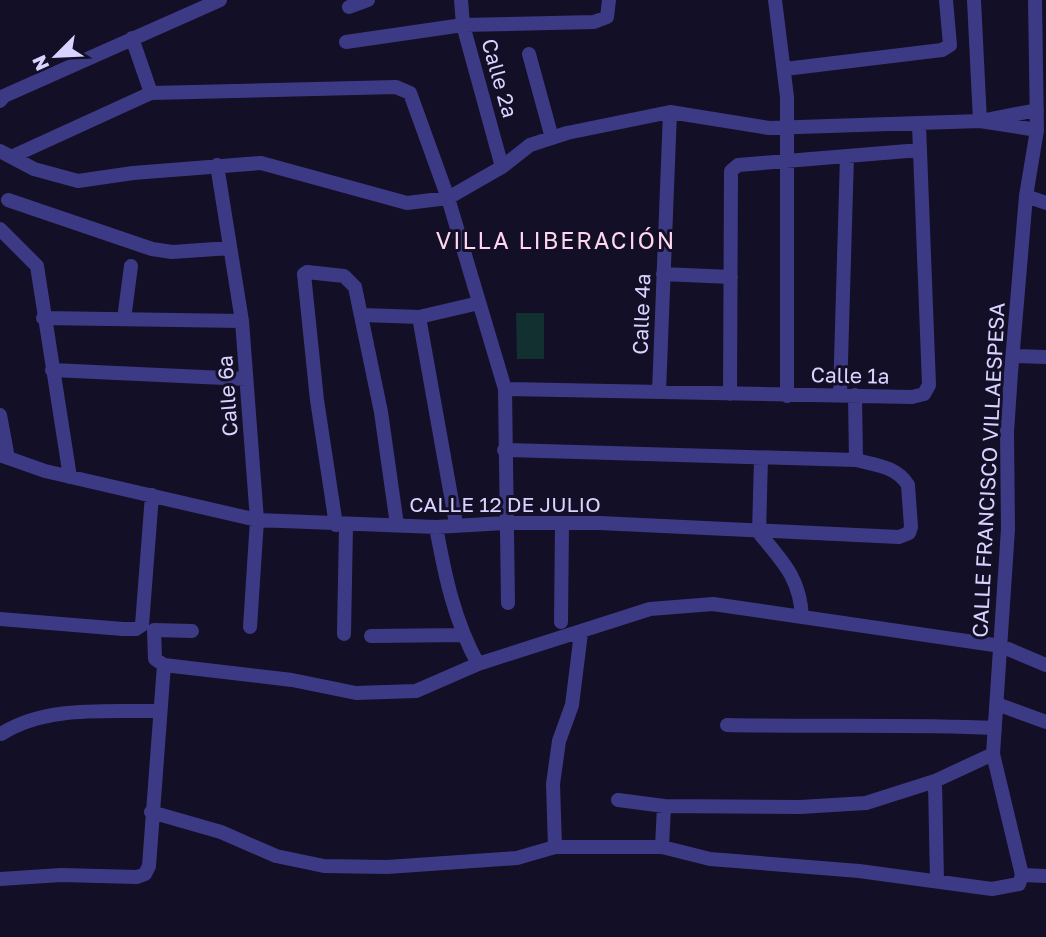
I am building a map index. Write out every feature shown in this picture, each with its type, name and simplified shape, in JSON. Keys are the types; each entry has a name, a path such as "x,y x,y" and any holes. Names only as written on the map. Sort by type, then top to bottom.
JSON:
{"street":[{"path":"0,101 4,96 220,0"},
{"path":"349,7 368,0"},
{"path":"346,42 463,25 594,22 607,17 609,0"},
{"path":"775,0 785,69 788,129 785,161 787,396"},
{"path":"785,69 942,50 950,45 946,0"},
{"path":"974,0 980,121"},
{"name":"CALLE FRANCISCO VILLAESPESA","path":"1022,875 993,754 1008,529 1007,432 1026,196 1040,157 1037,130 1035,0"},
{"name":"Calle 2ª","path":"465,2 463,25 502,167"},
{"path":"132,38 151,93"},
{"path":"529,54 552,138"},
{"path":"5,154 151,93 404,88 414,97 448,198 505,389 508,603"},
{"path":"5,154 34,169 78,181 217,165 261,163 407,203 448,198 502,167 530,145 670,112 788,129 980,121 1037,110"},
{"name":"Calle 4ª","path":"659,392 670,112"},
{"path":"980,121 1037,130"},
{"name":"Calle 1ª","path":"505,389 787,396 912,397 924,394 929,385 919,125"},
{"path":"730,394 731,171 737,165 920,149"},
{"path":"504,450 856,460 848,395 847,156"},
{"name":"Calle 6ª","path":"217,165 242,321 257,520 250,627"},
{"path":"1026,196 1046,203"},
{"path":"8,200 152,249 172,252 230,248"},
{"path":"0,229 37,266 43,318 70,477"},
{"path":"124,319 131,266"},
{"path":"344,634 341,525 317,400 304,274 332,273 350,279 363,314 397,525"},
{"path":"663,274 731,277"},
{"path":"363,314 419,317 479,303"},
{"path":"419,317 456,524"},
{"path":"43,318 242,321"},
{"path":"1013,356 1046,357"},
{"path":"52,370 246,379"},
{"path":"0,415 4,457"},
{"name":"CALLE 12 DE JULIO","path":"4,457 70,477 257,520 436,527 456,524 562,523 899,537 909,533 908,485 891,469 856,460"},
{"path":"761,458 759,533 789,568 801,592 802,617"},
{"path":"152,495 148,627 155,659 164,665 292,680 356,693 385,694 433,687 478,664 650,609 713,604 1001,646 1046,665"},
{"path":"561,622 562,523"},
{"path":"436,527 447,588 462,635 478,664"},
{"path":"0,620 192,631"},
{"path":"555,847 553,784 559,741 572,705 581,633"},
{"path":"371,636 462,635"},
{"path":"0,879 61,875 136,877 149,866 164,665"},
{"path":"997,704 1046,722"},
{"path":"1,734 18,723 47,716 160,711"},
{"path":"727,725 821,727 918,724 995,728"},
{"path":"618,800 663,806 800,807 866,803 936,781 993,754"},
{"path":"936,781 937,881"},
{"path":"662,847 663,806"},
{"path":"151,812 221,832 276,856 324,866 387,867 517,858 555,847 662,847 710,859 859,871 992,890 1019,884 1022,875 1046,876"}],"green space":[{"path":"516,313 544,313 544,359 517,359"}],"district":[{"name":"VILLA LIBERACIÓN","path":"556,240"}]}
